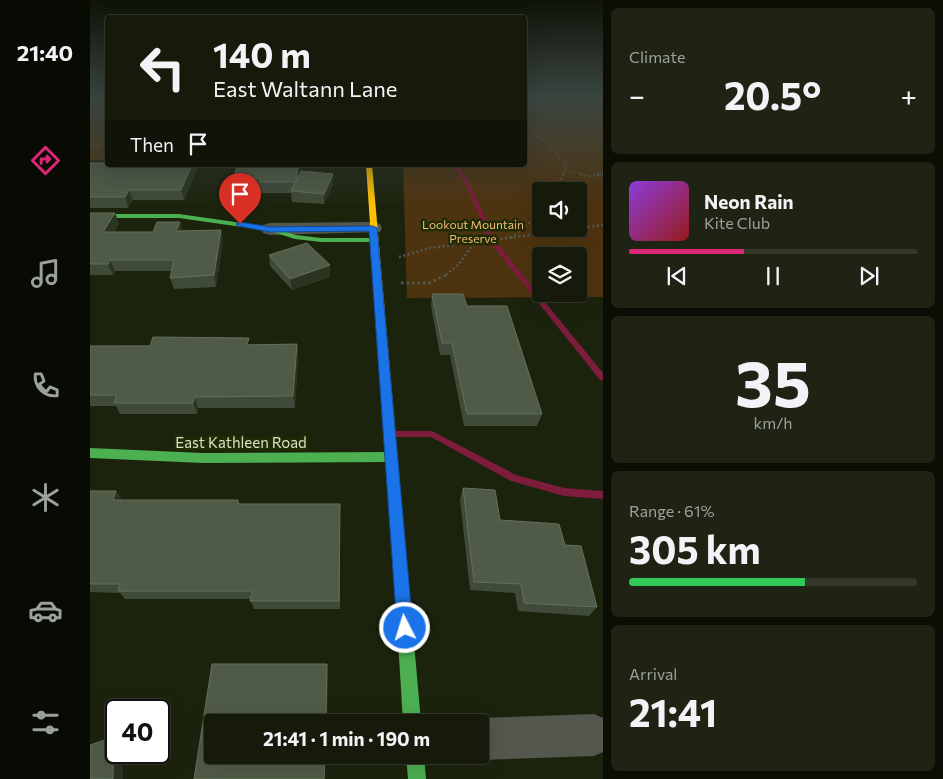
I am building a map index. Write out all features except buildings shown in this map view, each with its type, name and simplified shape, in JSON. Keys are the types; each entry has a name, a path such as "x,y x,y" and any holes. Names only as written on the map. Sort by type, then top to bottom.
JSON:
{"street":[{"path":"369,167 411,714"},
{"path":"90,216 179,216 270,230 305,233 374,234"},
{"name":"East Kathleen Road","path":"90,453 203,458 391,458"},
{"path":"489,738 594,735"},
{"path":"415,764 416,779"}],"path":[{"path":"533,133 546,142 558,158 566,164 566,170 559,182"},
{"path":"90,146 105,145"},
{"path":"566,170 588,176 603,174"},
{"path":"510,238 532,221"},
{"path":"587,227 603,225"},
{"path":"376,257 395,258 430,248 532,235"},
{"path":"378,281 420,284 437,281 458,266 474,243"}],"green space":[{"path":"90,133 105,133 105,160 90,160"},
{"name":"Lookout Mountain Preserve","path":"527,133 603,133 603,297 587,297 587,247 532,247 532,297 407,298 403,167 527,167"}],"waterway":[{"path":"457,167 469,187 493,242 603,378"},
{"path":"396,434 432,434 514,478 564,492 603,495"}],"traffic: fast":[{"path":"90,216 179,216 270,229 295,237 321,240 374,240"},
{"path":"90,453 203,458 391,457"},
{"path":"401,575 411,714"},
{"path":"416,764 417,779"}],"traffic: slow":[{"path":"369,167 401,575"}],"route":[{"path":"240,224 270,230 295,228 373,228 405,628"}]}
